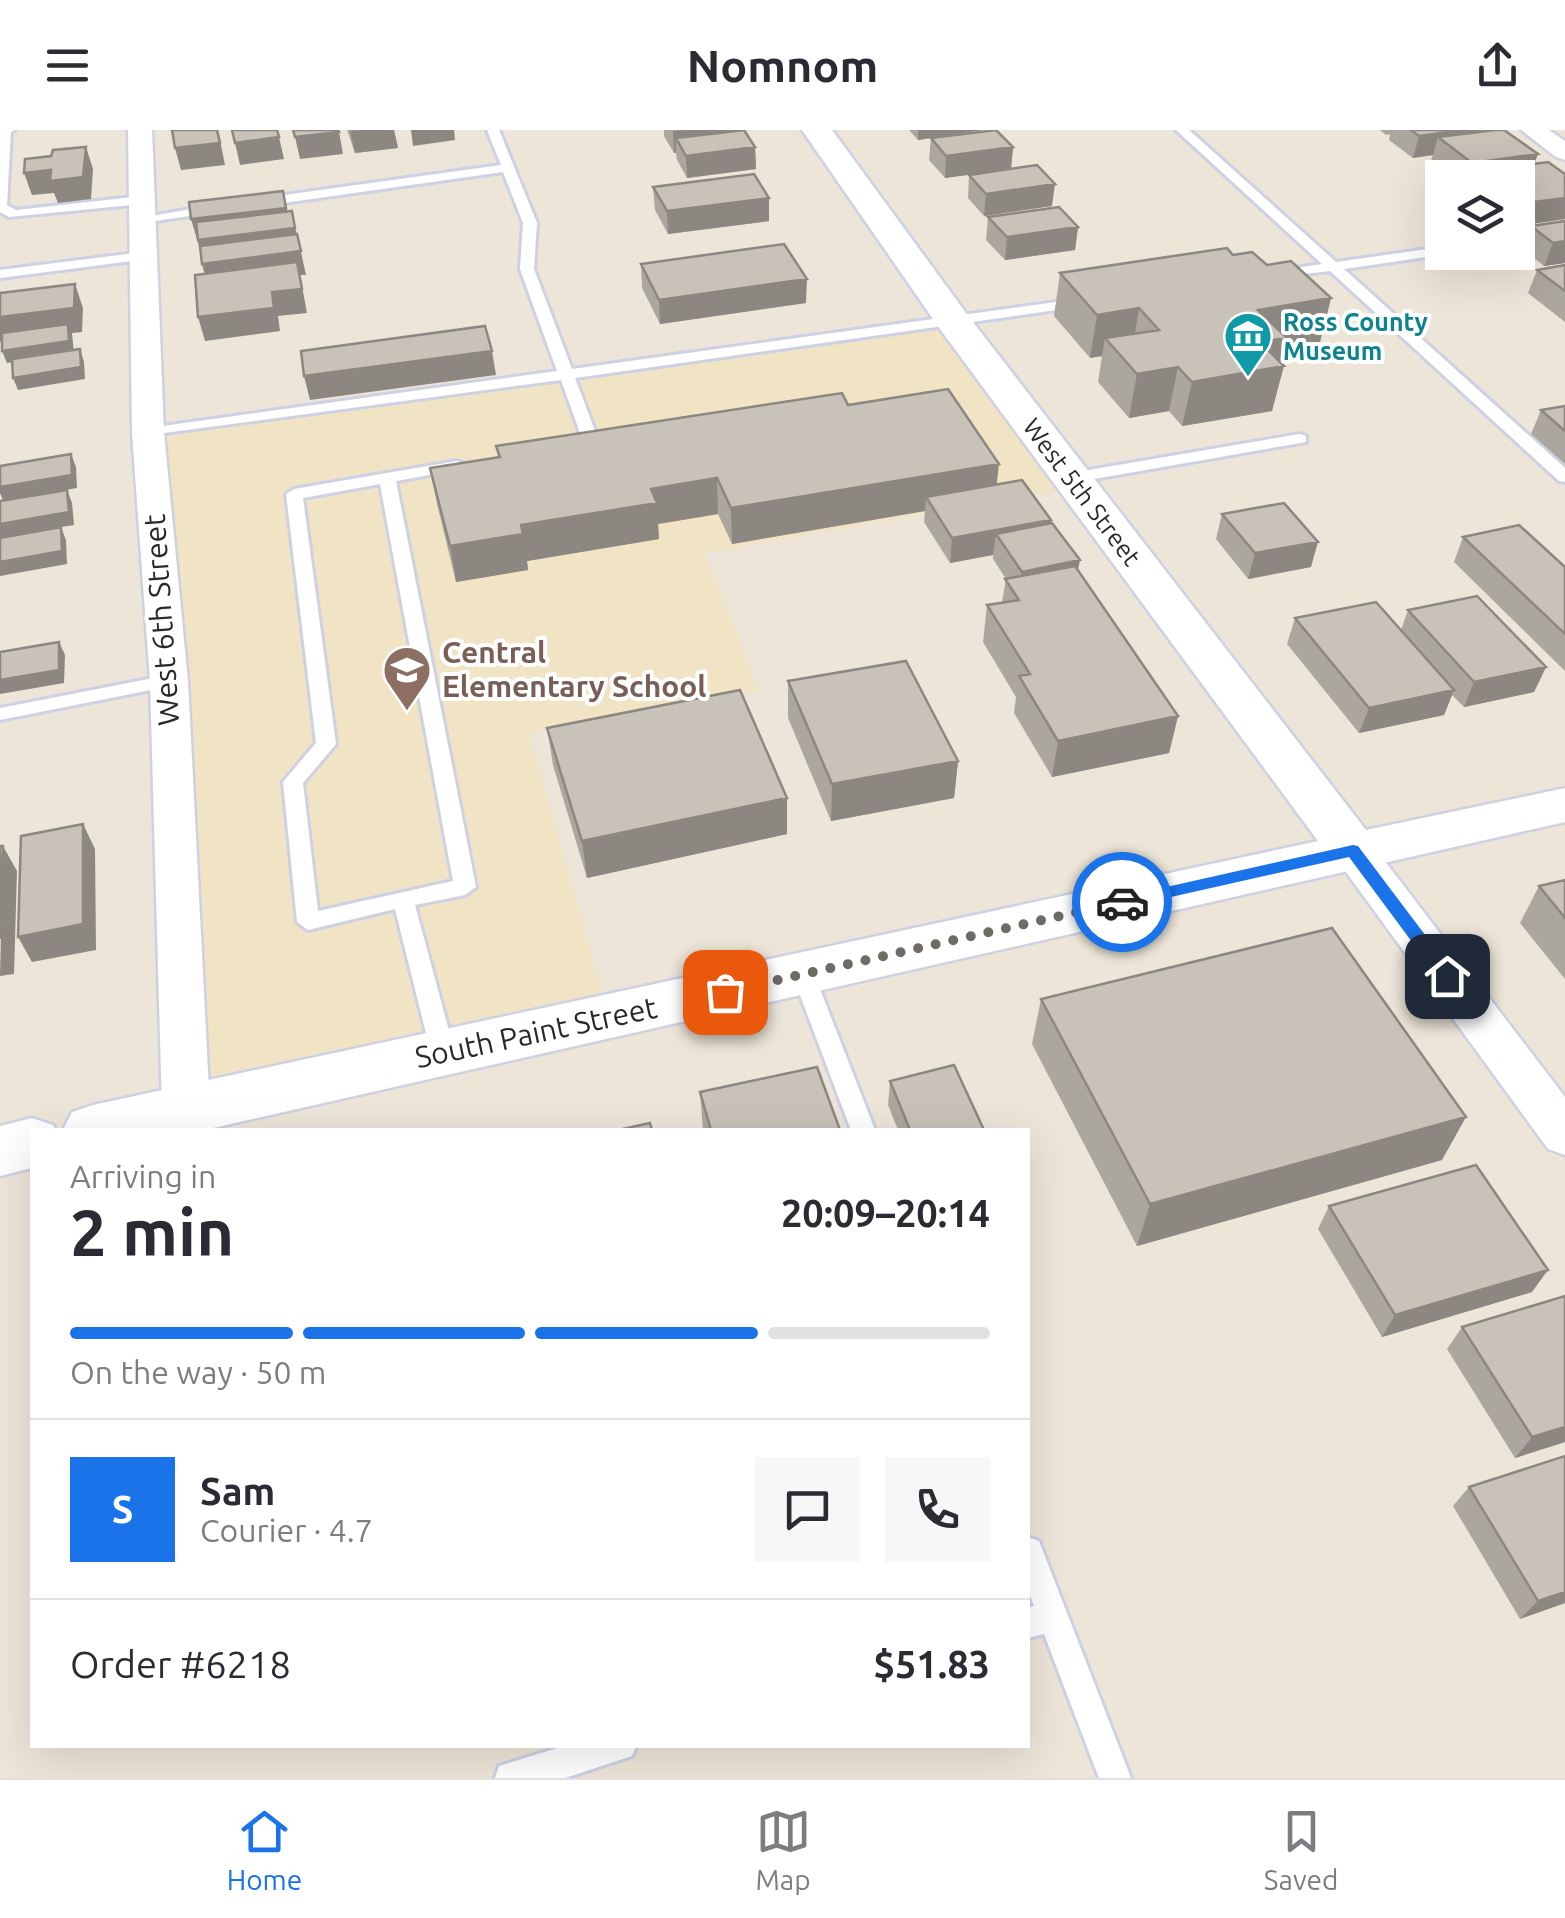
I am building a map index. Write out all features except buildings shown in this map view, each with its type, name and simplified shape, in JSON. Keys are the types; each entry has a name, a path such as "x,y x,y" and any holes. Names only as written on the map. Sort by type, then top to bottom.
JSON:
{"street":[{"name":"West 6th Street","path":"140,130 148,433 169,680 186,1110"},
{"name":"West 5th Street","path":"817,130 953,322 1353,850"},
{"path":"1533,130 1565,152"},
{"name":"South Paint Street","path":"102,1128 1565,805"},
{"path":"1353,850 1565,1134"},
{"path":"0,1150 30,1143"}],"lane":[{"path":"2,130 0,207 14,214 57,213 143,225"},
{"path":"493,130 530,223 527,268 592,444"},
{"path":"1182,130 1565,476"},
{"path":"0,274 143,225 508,168"},
{"path":"1535,238 1565,234"},
{"path":"1259,278 1425,253"},
{"path":"148,433 1106,300"},
{"path":"1071,478 1300,440"},
{"path":"387,478 466,887 308,922 293,782 326,744 294,494 387,478 480,463"},
{"path":"0,714 169,680"},
{"path":"403,900 443,1053"},
{"path":"803,974 862,1128"},
{"path":"1030,1563 1040,1619 1115,1778"},
{"path":"511,1778 611,1748"}],"shaded area":[{"name":"Central Elementary School","path":"953,321 1079,487 705,553 759,690 529,733 609,1017 186,1110 148,433"}],"way so far":[{"path":"725,992 1122,902"}],"place":[{"name":"Ross County Museum","path":"1248,378"},
{"name":"Central Elementary School","path":"407,712"}],"route":[{"path":"1122,902 1353,850 1447,976"}]}
